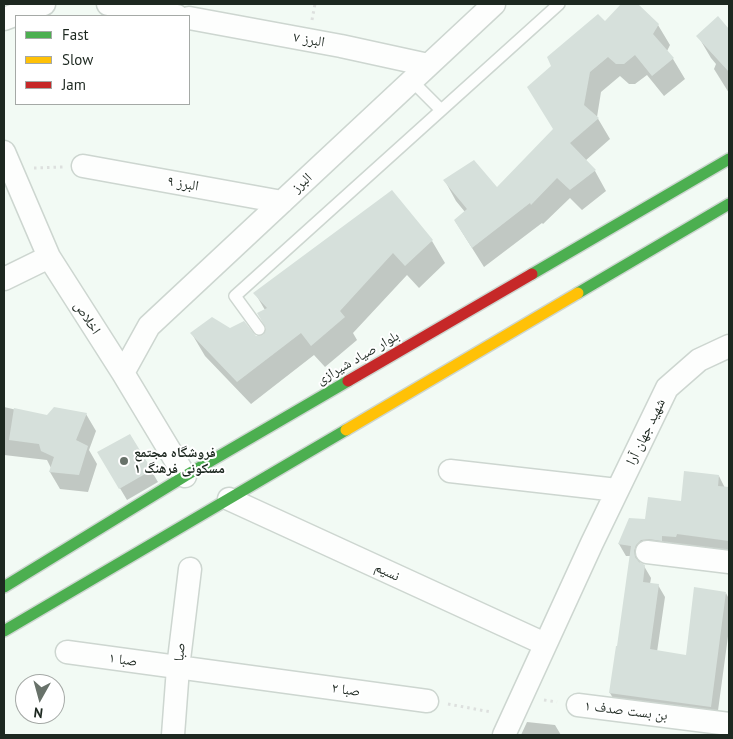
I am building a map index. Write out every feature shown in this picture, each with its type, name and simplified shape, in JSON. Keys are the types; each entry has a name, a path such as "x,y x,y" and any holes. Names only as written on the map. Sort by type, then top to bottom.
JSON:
{"main road":[{"name":"بلوار صیاد شیرازی","path":"4,587 185,476 729,159"},
{"path":"4,631 729,204"}],"street":[{"path":"4,19 44,4"},
{"path":"108,4 172,15"},
{"name":"البرز","path":"123,373 150,326 494,4"},
{"name":"البرز ۷","path":"190,18 341,46 428,65"},
{"name":"اخلاص","path":"7,161 49,258 123,373 185,476"},
{"name":"البرز ۹","path":"83,166 282,202"},
{"path":"4,279 49,258"},
{"name":"شهید جهان آرا","path":"513,716 545,644 667,388 700,360 729,346"},
{"path":"450,471 618,490"},
{"name":"نسیم","path":"229,500 545,644"},
{"path":"647,552 729,562"},
{"name":"صبا","path":"173,735 178,668 190,569"},
{"name":"صبا ۱","path":"67,652 178,668"},
{"name":"صبا ۲","path":"178,668 426,701"},
{"name":"بن بست صدف ۱","path":"578,705 729,724"}],"lane":[{"path":"259,329 235,296 559,4"},
{"path":"411,80 441,110"}],"path":[{"path":"7,161 83,166"},
{"path":"426,701 513,716"},
{"name":"بن بست صدف ۱","path":"513,716 578,705"}],"building":[{"path":"621,4 638,4 659,24 653,34 674,58 652,76 635,55 624,64 616,64 608,57 590,72 584,105 599,118 570,143 596,170 570,190 557,178 531,205 530,203 472,248 454,220 467,209 443,180 474,160 497,187 553,129 527,87 551,66 547,57 598,14 605,21"},
{"path":"718,16 729,29 729,72 696,36"},
{"path":"392,190 433,240 405,266 393,253 340,311 345,317 311,346 301,333 237,382 190,333 212,317 230,328 244,321 256,336 263,335 266,328 257,313 267,308 253,293"},
{"path":"54,407 87,413 76,440 88,446 79,475 49,472 54,457 41,451 39,444 9,440 14,408 47,415"},
{"name":"فروشگاه مجتمع مسکونی فرهنگ ۱","path":"130,434 152,470 119,489 97,452"},
{"path":"684,471 719,475 718,486 729,487 729,541 677,534 676,537 662,536 662,541 641,540 636,545 634,551 635,557 645,565 643,582 659,584 650,649 686,655 694,587 726,592 711,707 609,693 631,546 618,544 629,518 645,519 648,497 681,501"}],"traffic: fast":[{"path":"532,274 729,159"},
{"path":"578,293 729,204"},
{"path":"4,587 185,476 348,381"},
{"path":"4,631 346,430"}],"traffic: slow":[{"path":"346,430 578,293"}],"traffic: jam":[{"path":"348,381 532,274"}],"place":[{"name":"فروشگاه مجتمع مسکونی فرهنگ ۱","path":"124,461"}]}
